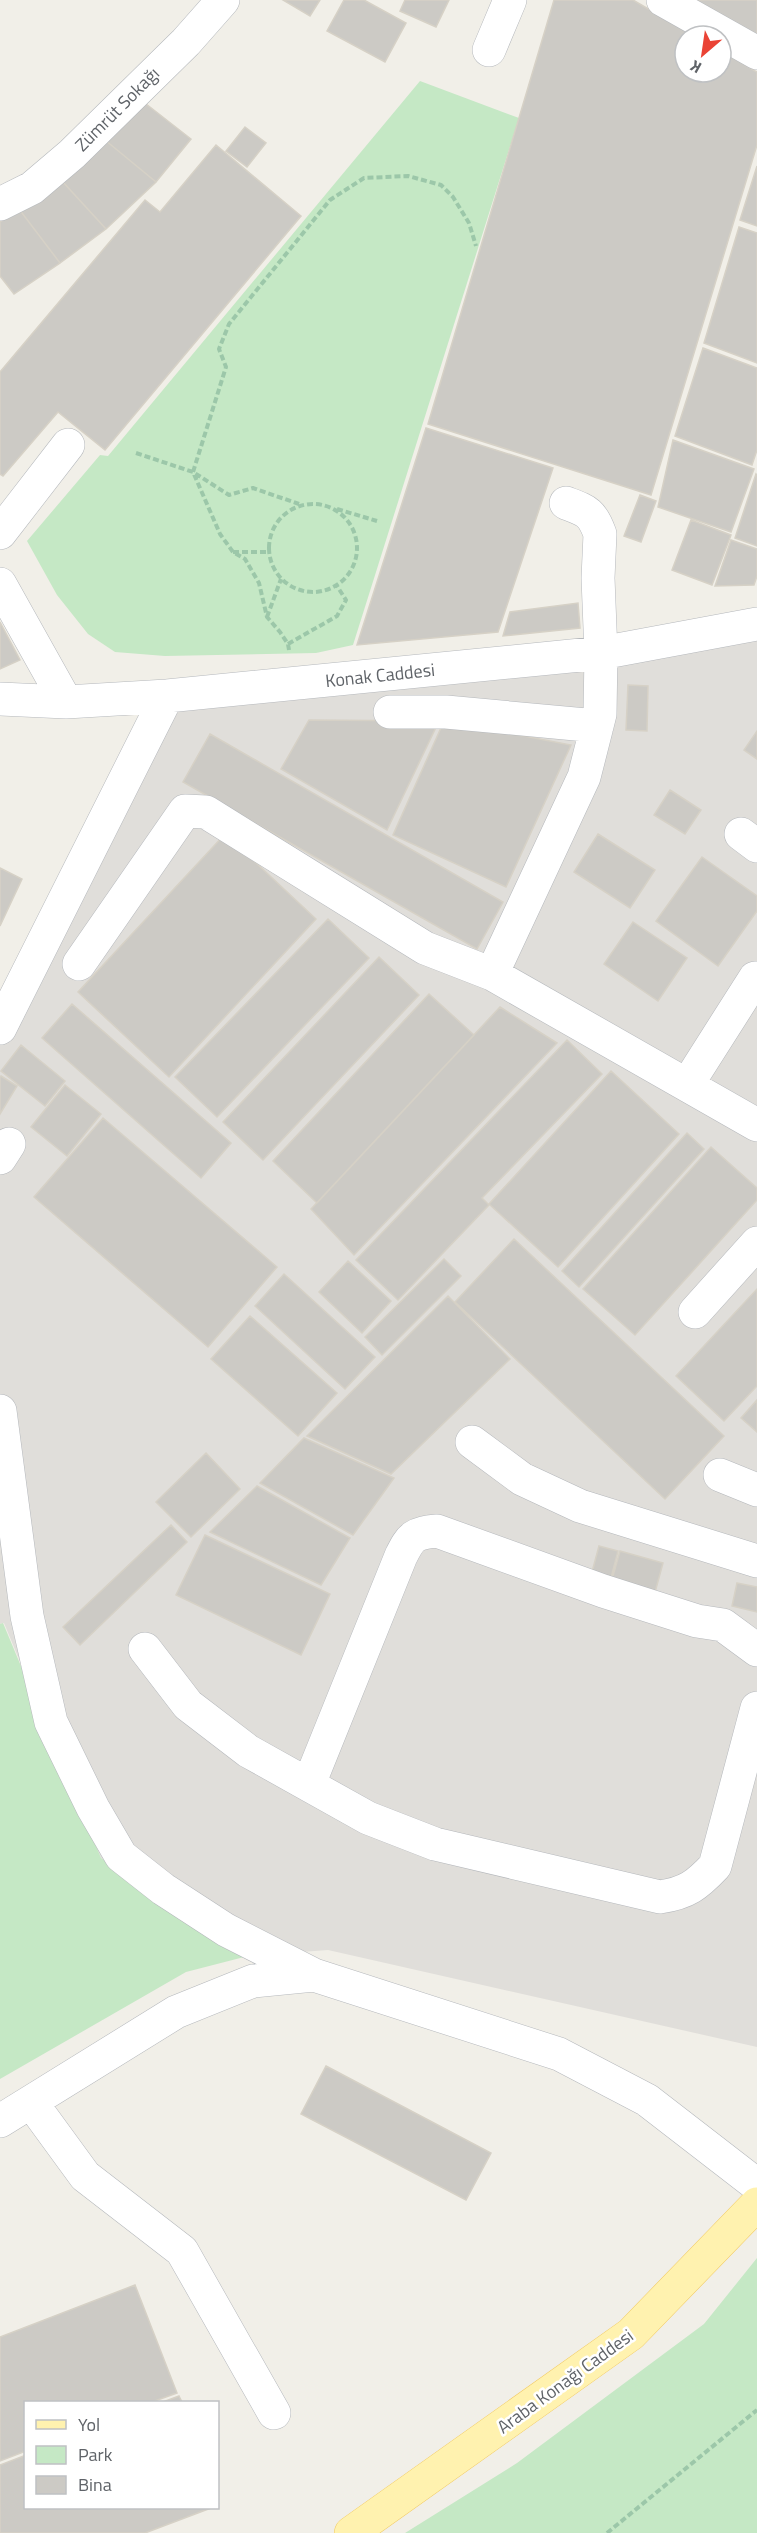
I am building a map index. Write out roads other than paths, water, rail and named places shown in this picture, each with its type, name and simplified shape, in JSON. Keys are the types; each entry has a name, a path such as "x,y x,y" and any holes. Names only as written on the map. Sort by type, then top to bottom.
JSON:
{"main road":[{"name":"Araba Konağı Caddesi","path":"351,2533 632,2334 757,2204"}],"street":[{"name":"Zümrüt Sokağı","path":"0,204 32,188 72,154 186,42 223,0"},
{"path":"489,50 510,0"},
{"path":"663,0 757,53"},
{"path":"0,533 68,445"},
{"path":"492,974 584,777 600,714 601,653 598,578 600,534 594,518 566,503"},
{"path":"0,584 66,702"},
{"name":"Konak Caddesi","path":"0,699 66,702 167,696 293,684 601,653 757,624"},
{"path":"0,1028 167,696"},
{"path":"390,712 446,712 597,726"},
{"path":"79,964 185,811 206,812 425,948 492,974 757,1125"},
{"path":"687,1085 755,978"},
{"path":"695,1312 757,1243"},
{"path":"0,1412 27,1616 51,1722 93,1808 121,1856 163,1889 226,1930 314,1975 559,2054 646,2100 757,2185"},
{"path":"472,1442 522,1479 580,1506 757,1561"},
{"path":"720,1476 757,1490"},
{"path":"309,1784 401,1556 410,1538 422,1532 436,1531 603,1591 697,1621 723,1626 757,1650"},
{"path":"145,1648 188,1706 248,1751 368,1818 435,1844 660,1897 683,1893 703,1879 715,1866 757,1708"},
{"path":"0,2121 176,2012 253,1981 314,1975"},
{"path":"31,2102 85,2176 182,2251 273,2413"}]}
